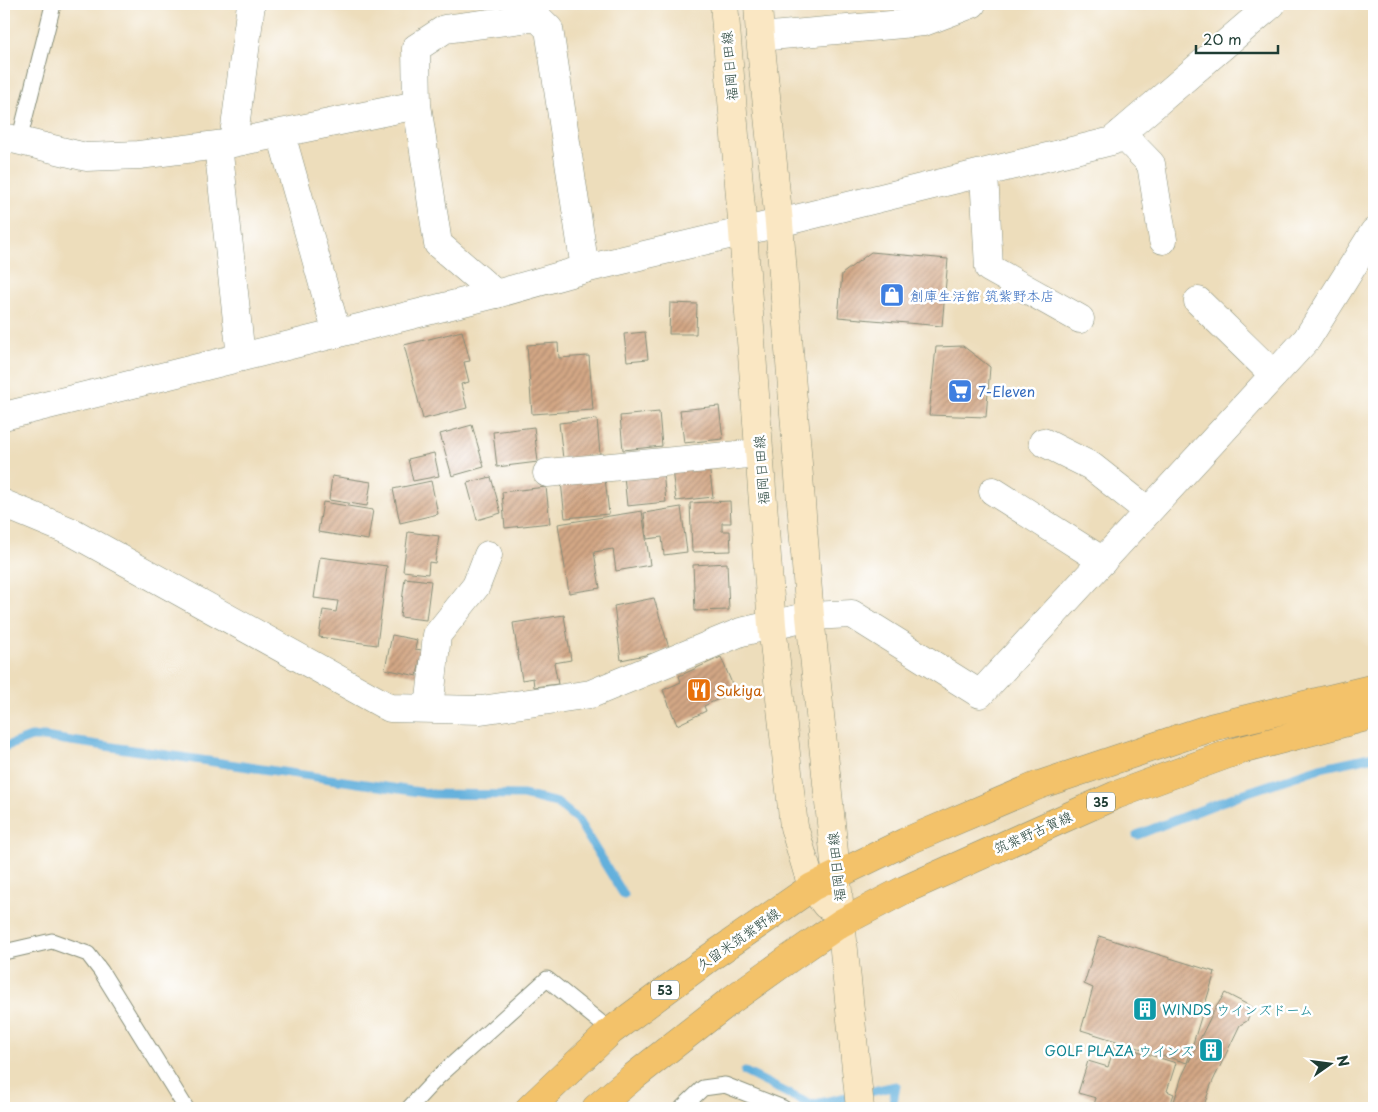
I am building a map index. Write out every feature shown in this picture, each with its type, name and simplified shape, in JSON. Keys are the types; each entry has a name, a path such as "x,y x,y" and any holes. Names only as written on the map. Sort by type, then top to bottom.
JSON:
{"main road":[{"name":"福岡日田線","path":"724,4 772,625 794,827 812,887 841,923"},
{"name":"福岡日田線","path":"758,4 779,223 810,616 860,1108"},
{"path":"837,875 905,842 1039,785 1213,727 1374,688"},
{"name":"筑紫野古賀線","path":"841,923 904,890 1116,795 1234,752 1374,715"},
{"name":"久留米筑紫野線","path":"530,1108 611,1031 708,959 812,887 837,875"},
{"path":"596,1108 730,1001 841,923"}],"street":[{"path":"242,357 226,144 251,4"},
{"path":"760,37 924,22 972,4"},
{"path":"4,416 496,294 585,269 1112,141 1272,4"},
{"path":"496,294 438,244 416,105 416,48 445,29 536,17 549,29 585,269"},
{"path":"11,139 86,157 139,155 226,144 416,105"},
{"path":"1121,133 1152,164 1163,240"},
{"path":"281,134 337,334"},
{"path":"984,173 990,268 1080,319"},
{"path":"4,504 74,532 390,708 481,710 591,694 740,632 810,616 852,614 980,694 1307,339 1374,232"},
{"path":"1198,301 1274,375"},
{"path":"1043,442 1092,466 1148,511"},
{"path":"547,473 759,453"},
{"path":"993,491 1103,561"},
{"path":"429,709 438,635 476,586 488,555"}],"lane":[{"path":"11,139 52,9"},
{"path":"4,952 52,941 88,954 101,971 186,1108"},
{"path":"409,1108 437,1078 546,979 611,1031"},
{"path":"682,1108 703,1088 725,1085 783,1108"}],"building":[{"name":"創庫生活館 筑紫野本店","path":"871,252 948,259 942,326 838,317 842,274"},
{"path":"670,303 697,304 696,334 669,334"},
{"path":"462,331 470,361 464,362 469,382 461,384 467,408 423,419 404,345"},
{"path":"645,332 648,359 627,361 624,334"},
{"path":"558,343 559,358 589,356 593,410 532,414 527,345"},
{"name":"7-Eleven","path":"963,346 990,367 986,417 929,415 936,347"},
{"path":"719,406 723,439 684,443 680,410"},
{"path":"659,412 662,446 623,450 620,416"},
{"path":"597,419 600,454 563,459 559,423"},
{"path":"472,425 484,467 452,476 440,434"},
{"path":"534,427 538,462 497,467 493,432"},
{"path":"434,453 439,476 413,481 408,459"},
{"path":"709,465 713,497 676,501 672,470"},
{"path":"663,471 666,502 627,506 624,476"},
{"path":"332,476 371,482 367,506 329,500"},
{"path":"491,477 501,513 477,520 467,483"},
{"path":"605,478 609,514 565,518 561,482"},
{"path":"431,481 438,514 400,523 393,489"},
{"path":"546,487 550,523 505,528 502,492"},
{"path":"730,501 731,523 722,523 722,531 730,531 731,551 692,552 690,503"},
{"path":"323,502 373,510 368,540 318,532"},
{"path":"681,507 687,552 664,555 662,537 647,539 644,513"},
{"path":"642,511 650,565 616,571 613,549 594,552 600,588 569,593 558,524"},
{"path":"408,532 439,536 435,563 429,562 428,574 403,571"},
{"path":"320,557 387,566 377,645 319,637 323,610 336,612 338,601 314,598"},
{"path":"727,563 729,610 695,611 693,565"},
{"path":"405,578 431,581 426,620 400,617"},
{"path":"654,598 669,648 621,660 614,606"},
{"path":"564,615 571,660 554,663 558,684 534,687 533,678 522,680 513,623"},
{"path":"392,635 417,640 415,649 422,650 417,676 385,669"},
{"name":"Sukiya","path":"721,657 735,691 704,706 706,711 677,725 663,690 681,682 679,676"},
{"name":"WINDS ウインズドーム","path":"1099,936 1215,972 1187,1063 1081,1030 1093,988 1084,984"},
{"name":"GOLF PLAZA ウインズ","path":"1225,993 1252,1007 1247,1021 1240,1025 1211,1085 1203,1108 1172,1108 1182,1076 1213,1012"},
{"path":"1115,1044 1176,1063 1167,1091 1174,1094 1169,1108 1093,1108 1096,1098 1078,1093 1088,1061 1108,1067"}],"waterway":[{"path":"4,747 31,737 44,737 433,794 523,795 557,803 577,819 624,895"},
{"path":"1137,835 1239,795 1320,768 1374,756"},
{"path":"745,1072 811,1105 896,1086 892,1108"}],"place":[{"name":"創庫生活館 筑紫野本店","path":"892,295"},
{"name":"7-Eleven","path":"960,391"},
{"name":"Sukiya","path":"699,690"},
{"name":"WINDS ウインズドーム","path":"1145,1009"},
{"name":"GOLF PLAZA ウインズ","path":"1211,1050"}]}
